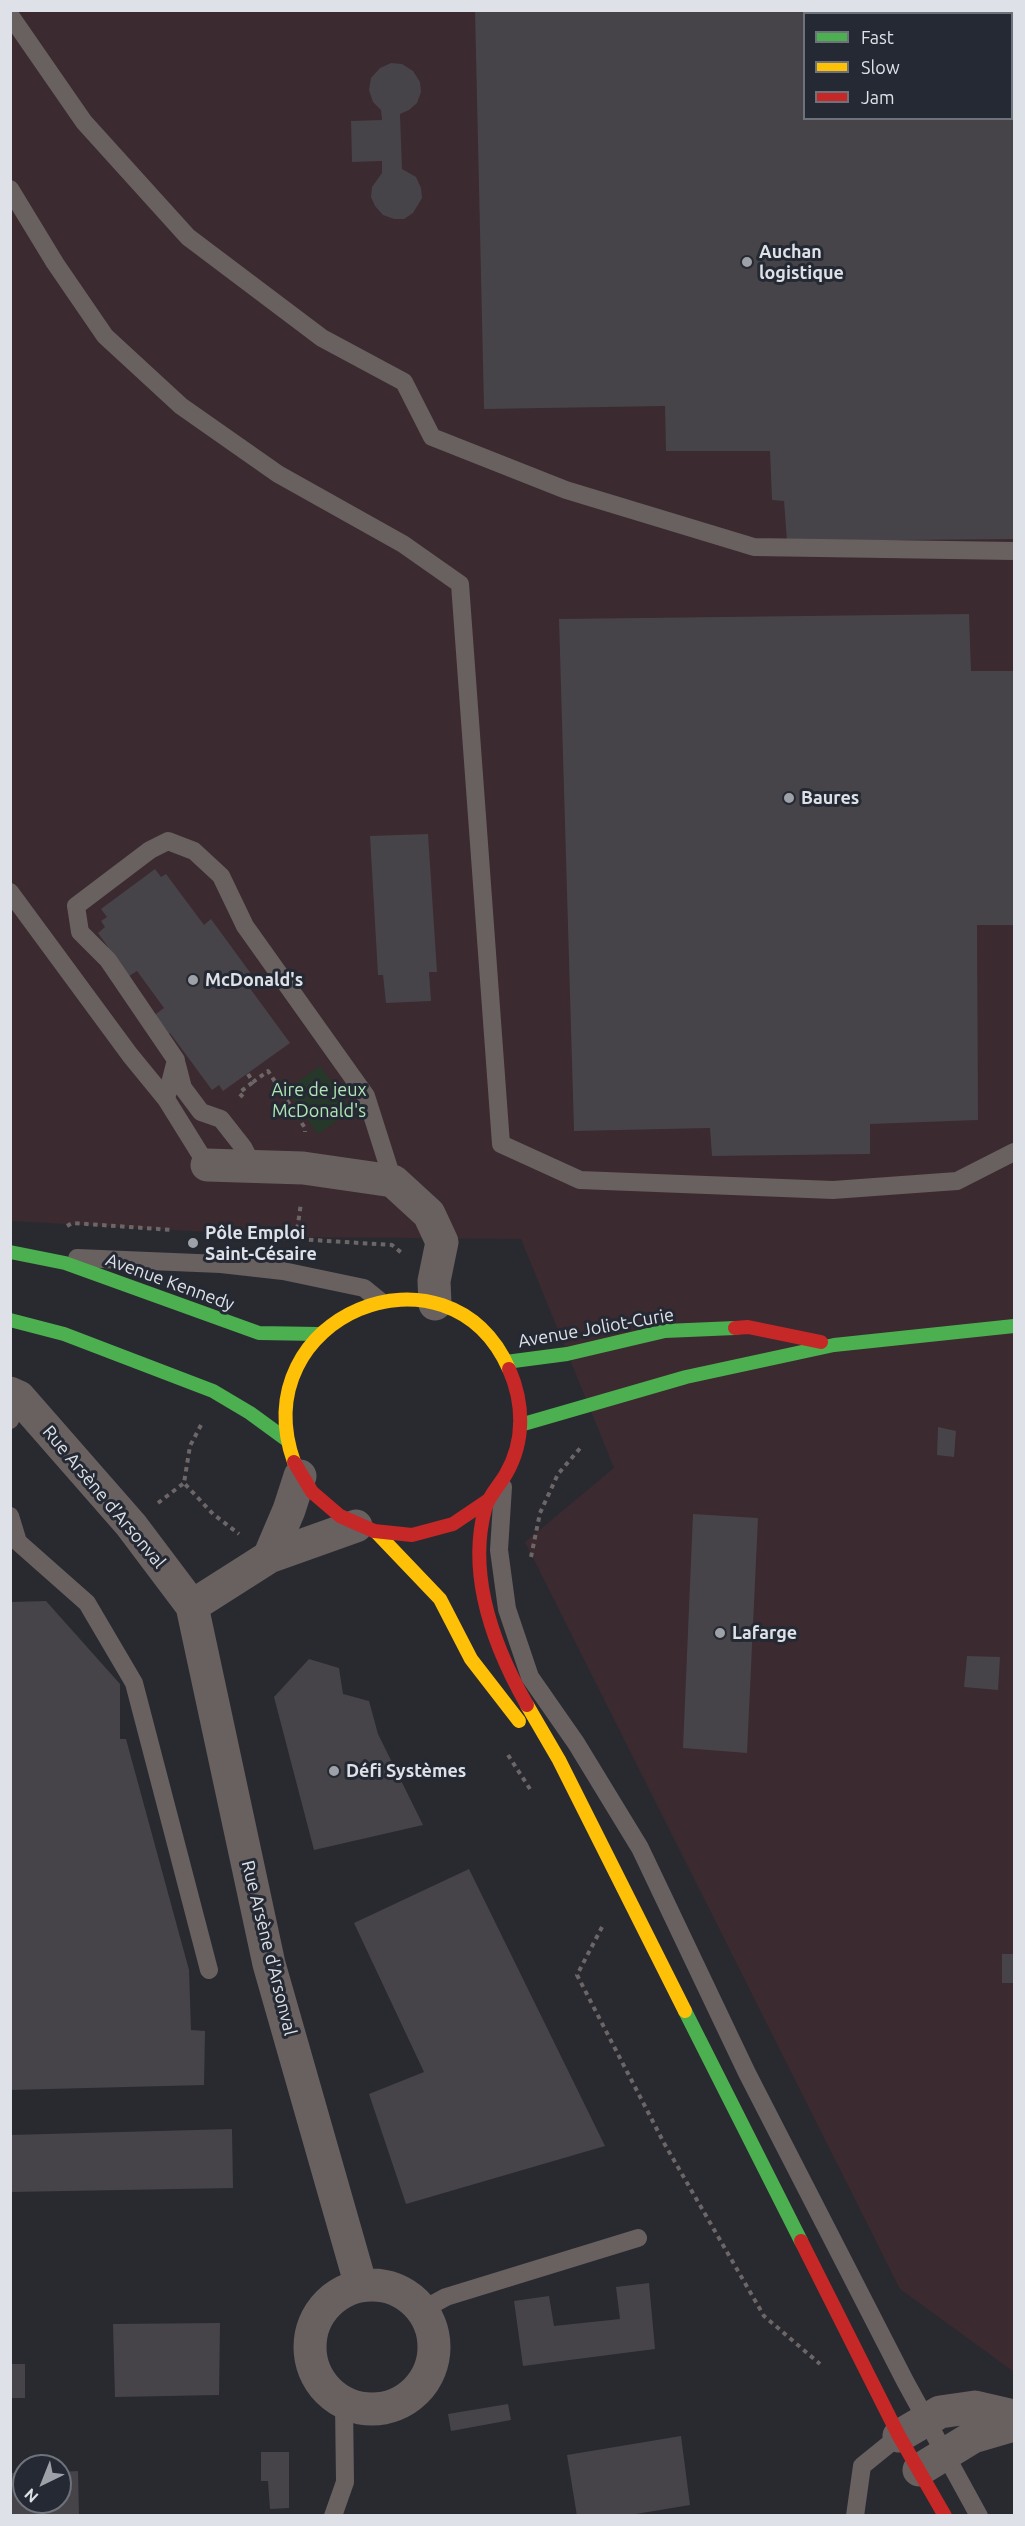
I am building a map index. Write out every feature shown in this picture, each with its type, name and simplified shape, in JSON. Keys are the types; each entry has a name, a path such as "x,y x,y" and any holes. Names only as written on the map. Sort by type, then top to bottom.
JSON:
{"main road":[{"name":"Avenue Kennedy","path":"18,1254 65,1263 259,1333 318,1334"},
{"path":"367,1530 417,1535 455,1524 487,1501 504,1478 515,1452 520,1425 518,1392 506,1362 488,1336 435,1293 408,1300 380,1301 347,1313 318,1334 296,1365 285,1402 287,1440 300,1476 324,1506 367,1530 440,1599 471,1659 515,1717 559,1760"},
{"path":"10,1320 64,1334 213,1391 250,1413 287,1440"},
{"name":"Avenue Joliot-Curie","path":"520,1425 686,1377 834,1345 1014,1326"},
{"name":"Avenue Joliot-Curie","path":"506,1362 567,1354 665,1331 748,1327 834,1345"},
{"path":"487,1501 480,1543 481,1579 490,1622 520,1694 559,1760 932,2462 945,2516"}],"street":[{"path":"207,1165 303,1168 393,1181 429,1214 442,1242 435,1293"},
{"name":"Rue Arsène d'Arsonval","path":"13,1404 131,1525 192,1606 269,1964 361,2286"},
{"path":"269,1557 290,1510 300,1476"},
{"path":"192,1606 269,1557 367,1530"},
{"path":"378,2285 395,2289 410,2297 422,2310 432,2328 435,2349 431,2370 420,2388 404,2402 385,2409 364,2409 344,2403 328,2391 317,2375 311,2358 311,2338 316,2319 328,2304 343,2292 361,2286 378,2285"},
{"path":"913,2428 940,2412 975,2406 1014,2416"},
{"path":"932,2462 973,2437 1014,2425"}],"lane":[{"path":"10,15 84,122 188,237 322,338 404,382 432,436 566,490 754,547 1014,551"},
{"path":"10,189 55,263 105,336 181,406 278,474 403,544 460,584 501,1144 580,1180 833,1190 957,1181 1014,1152"},
{"path":"253,1166 243,1147 221,1119 201,1112 183,1088 176,1060 108,960 80,932 76,906 150,850 168,841 194,851 221,876 245,926 366,1096 393,1181"},
{"path":"10,892 130,1055 166,1099 207,1165"},
{"path":"166,1099 176,1060"},
{"path":"18,1254 221,1264 283,1271 364,1288 380,1301"},
{"path":"504,1478 499,1550 502,1573 507,1609 530,1677 576,1743 640,1848 913,2428 932,2462 979,2516"},
{"path":"10,1516 18,1542 87,1603 134,1683 209,1970"},
{"path":"422,2310 446,2297 638,2238"},
{"path":"333,2516 345,2482 344,2403"},
{"path":"855,2516 862,2466 913,2428"}],"path":[{"path":"248,1074 253,1082 268,1071 305,1128 304,1139"},
{"path":"296,1238 301,1201"},
{"path":"18,1254 72,1223 179,1231"},
{"path":"263,1237 392,1245 435,1293"},
{"path":"502,1573 530,1563 540,1513 558,1474 584,1443 581,1406"},
{"path":"156,1505 184,1483 190,1446 206,1416"},
{"path":"184,1483 213,1514 269,1557"},
{"path":"506,1752 535,1796"},
{"path":"603,1923 577,1975 664,2143 764,2316 824,2368"}],"shaded area":[{"path":"10,11 1014,11 1014,2372 900,2289 525,1542 614,1468 521,1239 298,1237 11,1221"}],"green space":[{"name":"Aire de jeux McDonald's","path":"320,1066 352,1110 318,1134 286,1090"}],"building":[{"name":"Auchan logistique","path":"475,10 1014,10 1014,539 787,541 784,501 772,500 770,451 666,451 665,406 484,409"},
{"path":"391,63 402,64 413,71 420,82 421,92 417,103 400,114 402,169 416,177 422,198 413,213 404,219 394,219 383,215 371,197 372,187 382,173 382,161 352,162 351,121 382,120 381,110 373,102 369,90 371,78 380,68"},
{"name":"Baures","path":"969,614 971,671 1014,671 1014,925 977,925 978,1120 870,1124 870,1154 712,1156 710,1128 574,1131 559,619"},
{"path":"428,834 437,972 429,972 431,1001 386,1003 383,975 378,975 370,836"},
{"name":"McDonald's","path":"155,869 161,877 166,874 204,925 211,919 257,982 249,987 290,1043 223,1091 219,1085 212,1090 170,1033 167,1035 153,1016 164,1008 137,971 126,978 120,964 98,933 105,927 101,921 107,917 101,909"},
{"path":"938,1427 956,1431 954,1457 937,1455"},
{"name":"Lafarge","path":"693,1514 758,1518 747,1753 683,1748"},
{"path":"46,1601 120,1684 120,1739 126,1739 189,1970 191,2030 205,2031 204,2085 10,2090 10,1602"},
{"path":"967,1656 1000,1657 998,1690 964,1687"},
{"path":"309,1659 339,1668 343,1694 369,1701 378,1734 423,1825 314,1850 274,1697"},
{"path":"469,1869 605,2146 406,2204 369,2094 424,2072 354,1923"},
{"path":"1002,1954 1014,1954 1014,1983 1002,1983"},
{"path":"232,2129 233,2188 10,2192 10,2135"},
{"path":"649,2283 655,2349 523,2366 514,2301 549,2296 554,2326 620,2319 616,2287"},
{"path":"220,2323 219,2395 115,2397 113,2324"},
{"path":"10,2364 25,2364 25,2398 10,2398"},
{"path":"508,2404 511,2420 451,2431 448,2414"},
{"path":"681,2436 690,2505 624,2516 577,2516 567,2455"},
{"path":"261,2452 289,2452 289,2508 270,2509 268,2481 261,2481"},
{"path":"72,2471 78,2471 79,2516 10,2516 10,2473 12,2473 12,2514 72,2514"}],"traffic: fast":[{"path":"10,1252 65,1263 259,1333 318,1334"},
{"path":"10,1320 64,1334 213,1391 250,1413 287,1440"},
{"path":"520,1425 686,1377 834,1345 1014,1326"},
{"path":"506,1362 567,1354 665,1331 735,1328"},
{"path":"685,2011 801,2241"}],"traffic: slow":[{"path":"294,1462 286,1410 297,1367 323,1332 359,1309 400,1300 442,1305 480,1328 509,1369"},
{"path":"377,1533 440,1599 471,1659 519,1721"},
{"path":"527,1705 559,1760 685,2011"}],"traffic: jam":[{"path":"735,1328 748,1327 821,1342"},
{"path":"509,1369 520,1408 517,1448 506,1474 485,1509 480,1534 479,1560 482,1585 494,1635 527,1705"},
{"path":"294,1462 312,1492 340,1516 374,1531 412,1535 453,1524 487,1501"},
{"path":"801,2241 899,2436 945,2516"}],"place":[{"name":"Auchan logistique","path":"747,262"},
{"name":"Baures","path":"789,798"},
{"name":"McDonald's","path":"193,980"},
{"name":"Pôle Emploi Saint-Césaire","path":"193,1243"},
{"name":"Lafarge","path":"720,1633"},
{"name":"Défi Systèmes","path":"334,1771"}]}
